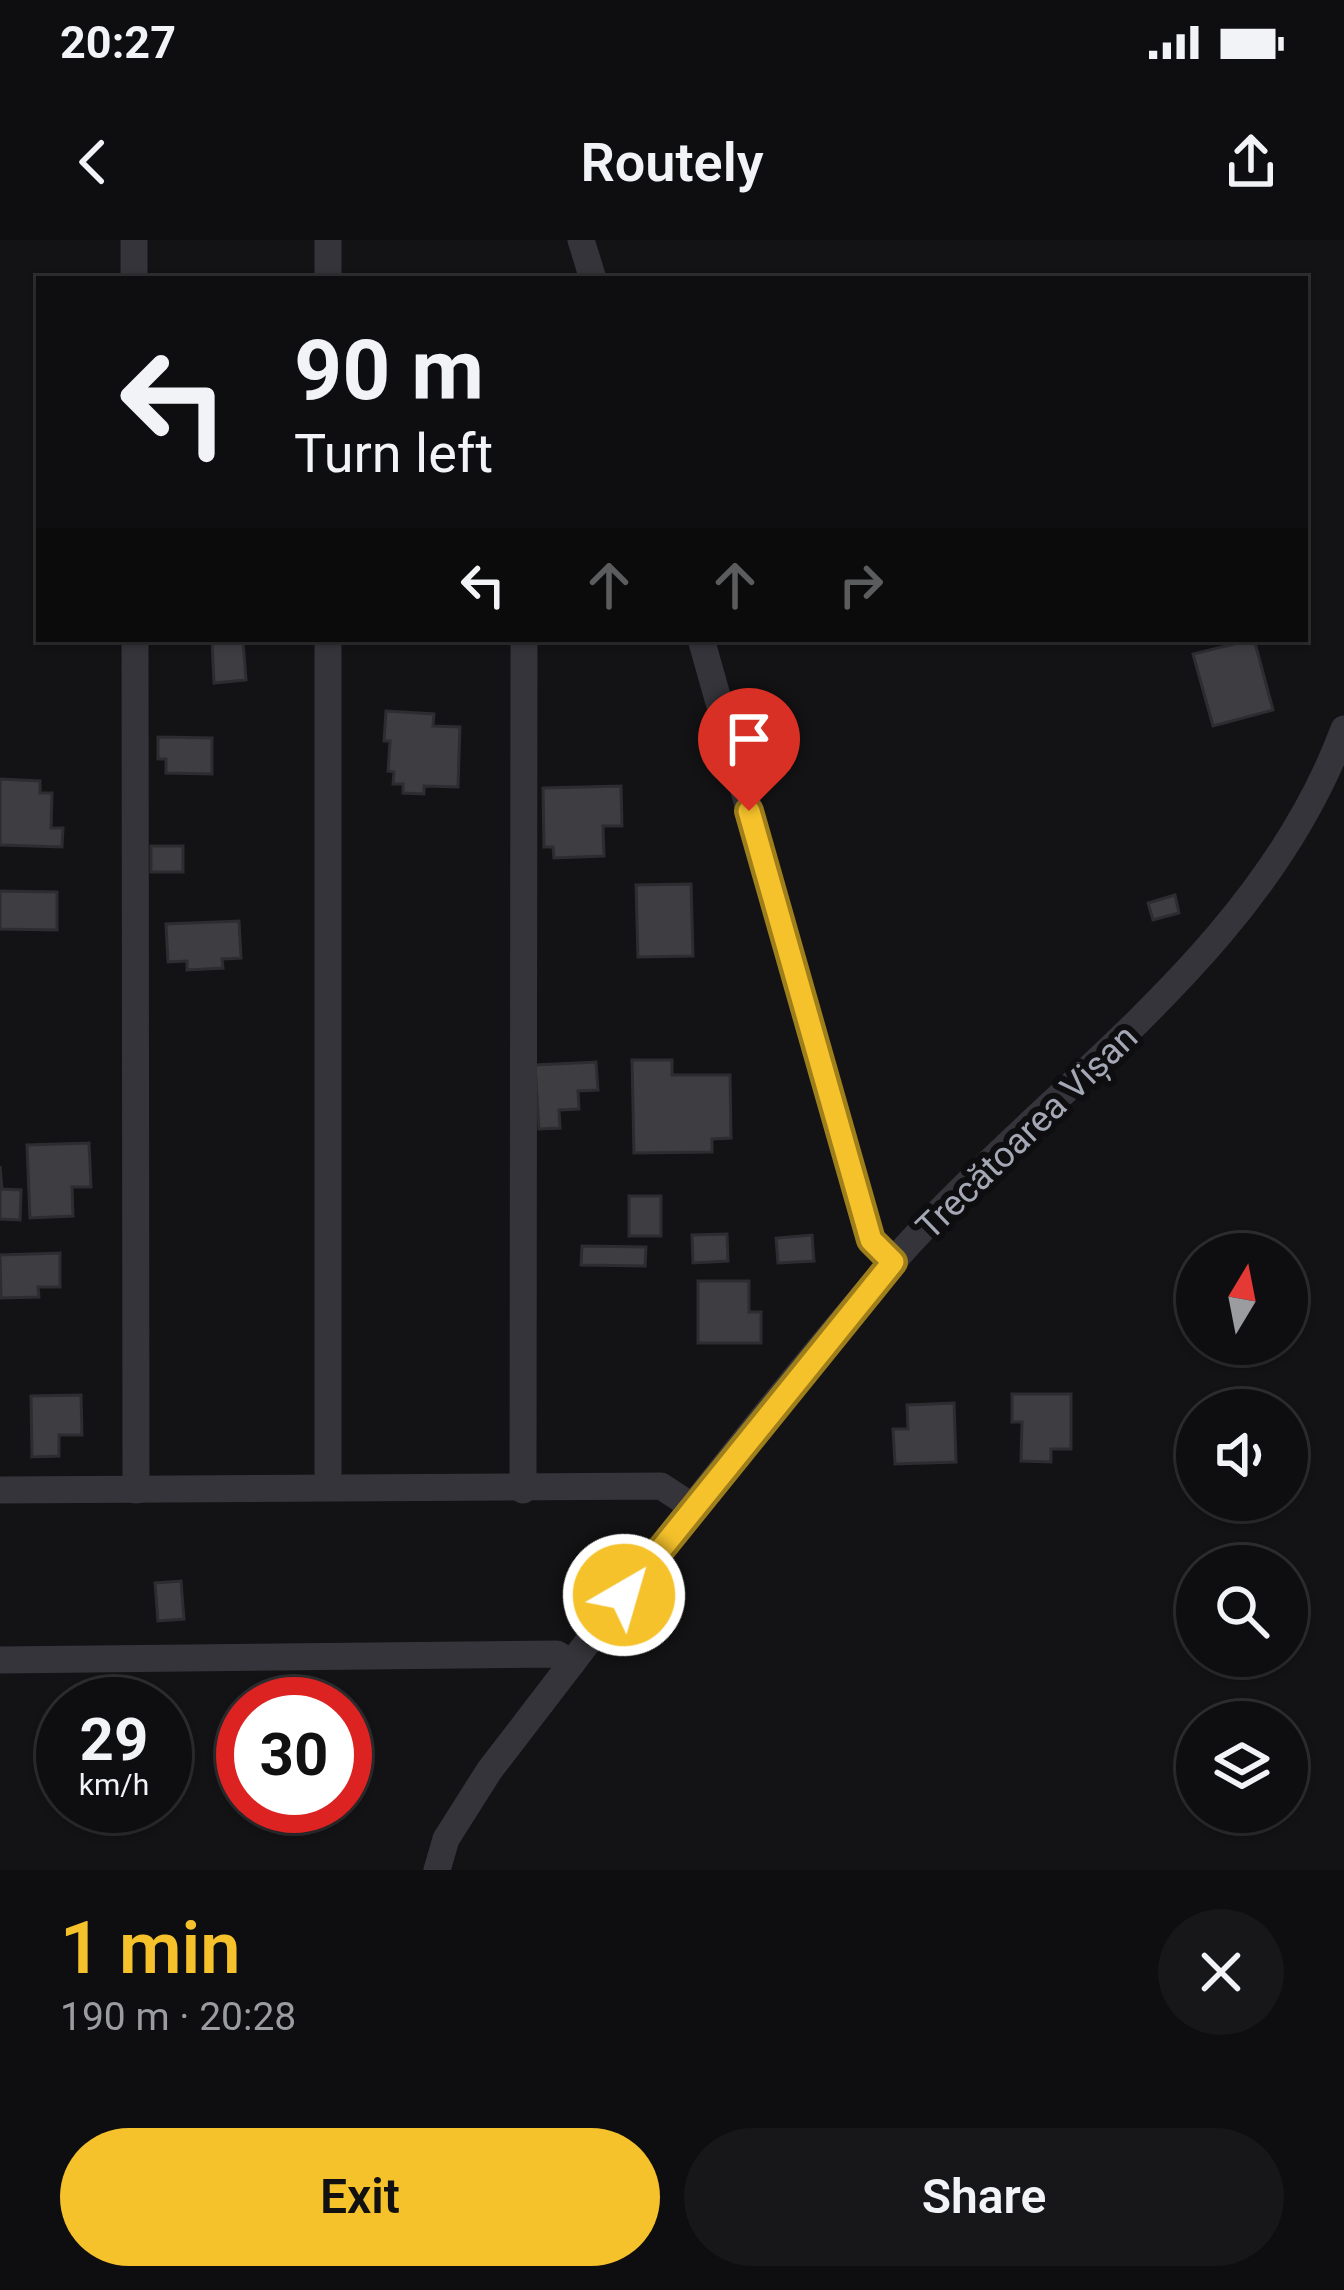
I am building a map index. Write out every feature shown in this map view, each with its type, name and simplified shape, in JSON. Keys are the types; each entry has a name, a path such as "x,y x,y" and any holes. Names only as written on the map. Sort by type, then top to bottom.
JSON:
{"street":[{"path":"134,240 134,276"},
{"path":"328,240 328,276"},
{"path":"581,240 592,276"},
{"path":"135,642 136,1490"},
{"path":"328,642 328,1487"},
{"path":"523,1490 524,642"},
{"path":"702,642 871,1240 893,1262"},
{"name":"Trecătoarea Vișan","path":"437,1870 446,1839 468,1803 572,1664 893,1262 1191,972 1309,810 1344,729"},
{"path":"0,1490 661,1486 693,1507"},
{"path":"0,1660 557,1654 572,1664"}],"building":[{"path":"212,642 243,642 246,680 214,683"},
{"path":"1255,642 1273,710 1213,726 1193,654"},
{"path":"386,711 434,714 433,726 460,727 458,787 424,786 424,794 403,793 403,784 393,784 394,772 388,771 390,741 384,741"},
{"path":"158,737 212,738 212,774 166,773 166,759 158,759"},
{"path":"0,779 40,781 40,793 52,793 51,828 63,828 62,847 0,845"},
{"path":"621,786 622,826 603,826 604,856 554,858 553,847 544,847 543,788"},
{"path":"151,846 183,846 183,872 151,872"},
{"path":"691,884 693,956 638,957 636,885"},
{"path":"0,891 57,892 57,930 0,929"},
{"path":"1175,895 1179,913 1153,920 1148,903"},
{"path":"239,921 241,958 222,959 223,968 187,970 187,961 168,962 166,924"},
{"path":"632,1060 672,1060 672,1075 730,1075 731,1138 712,1139 712,1152 634,1153"},
{"path":"596,1062 598,1090 578,1091 579,1109 559,1110 560,1128 539,1129 535,1065"},
{"path":"89,1143 91,1187 72,1187 73,1216 30,1218 27,1145"},
{"path":"0,1166 2,1189 21,1190 20,1220 0,1219"},
{"path":"629,1196 661,1196 661,1236 629,1236"},
{"path":"727,1234 728,1261 693,1263 692,1235"},
{"path":"812,1235 814,1261 778,1263 776,1238"},
{"path":"582,1246 646,1247 645,1266 581,1265"},
{"path":"60,1253 60,1287 38,1287 39,1297 1,1298 0,1255"},
{"path":"698,1281 749,1281 749,1312 761,1312 761,1343 698,1343"},
{"path":"1012,1394 1071,1394 1071,1449 1051,1449 1051,1462 1021,1461 1022,1422 1012,1422"},
{"path":"81,1395 82,1435 59,1435 59,1456 32,1457 31,1396"},
{"path":"954,1403 956,1462 895,1464 893,1429 908,1429 907,1405"},
{"path":"181,1581 184,1619 158,1621 155,1583"}],"route":[{"path":"624,1595 893,1262 871,1240 749,811"}]}
